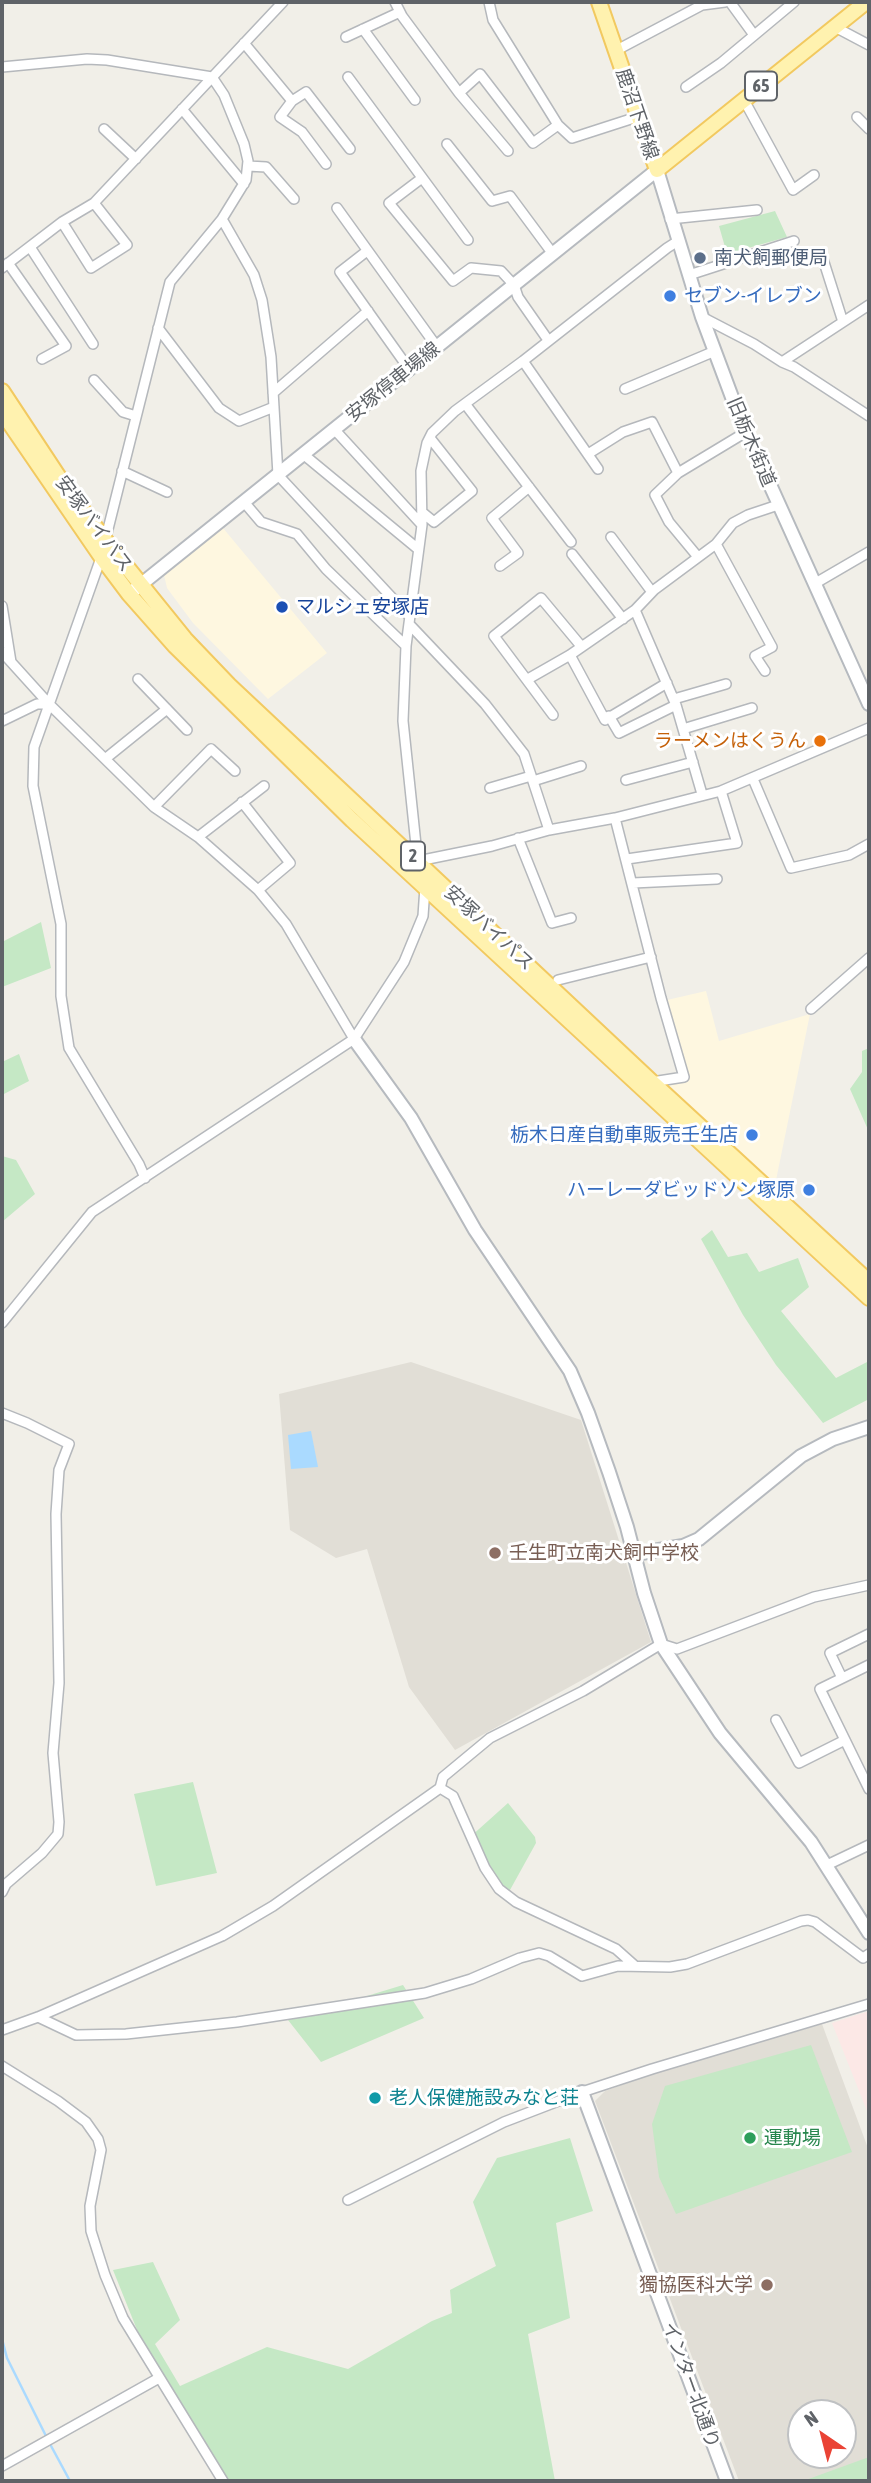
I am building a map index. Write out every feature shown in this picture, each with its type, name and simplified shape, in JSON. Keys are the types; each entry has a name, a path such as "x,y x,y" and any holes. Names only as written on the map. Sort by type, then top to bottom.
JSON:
{"main road":[{"name":"鹿沼下野線","path":"599,2 657,170 866,2"},
{"name":"安塚バイパス","path":"2,391 175,646 425,887 869,1298"},
{"name":"安塚バイパス","path":"2,412 102,558 186,639 229,685 869,1282"}],"street":[{"path":"42,359 66,346 5,266 62,222 94,203 282,2"},
{"path":"396,2 400,12 459,93 508,151"},
{"path":"489,2 493,20 558,125 572,138 637,117"},
{"path":"615,51 702,5 727,2 754,36"},
{"path":"686,87 794,2"},
{"path":"346,37 400,12"},
{"path":"835,27 869,45"},
{"path":"363,29 415,100"},
{"path":"244,43 292,101"},
{"path":"2,67 87,59 107,60 212,78 224,95 244,144 248,166 244,184 222,219 170,282 102,558 34,747 33,786 61,924 61,996 69,1048 145,1178"},
{"path":"459,93 480,74 533,143 558,125"},
{"path":"348,77 468,240"},
{"path":"326,164 302,132 280,117 292,101 306,92 350,149"},
{"path":"744,100 793,190 814,175"},
{"path":"183,109 244,184"},
{"path":"857,117 869,130"},
{"path":"104,129 136,159"},
{"path":"447,144 492,201 510,196 553,254"},
{"path":"248,166 266,167 294,199"},
{"name":"旧栃木街道","path":"657,170 702,317 746,432 867,695"},
{"name":"安塚停車場線","path":"135,590 657,170"},
{"path":"422,178 388,203 453,281 471,268 502,271 548,340"},
{"path":"62,222 91,268 127,245 94,203"},
{"path":"337,208 437,346"},
{"path":"670,219 757,210"},
{"path":"222,219 254,275 262,300 271,357 278,475 485,704 524,754 548,830"},
{"path":"689,275 794,241"},
{"path":"2,1323 92,1212 354,1039 404,962 424,916 425,887 418,861 403,721 406,646 422,525 421,471 430,438 443,421 678,242"},
{"path":"30,247 93,344"},
{"path":"367,251 340,272 410,369"},
{"path":"822,256 843,323"},
{"path":"782,362 869,305"},
{"path":"273,393 368,311"},
{"path":"702,317 794,367 869,416"},
{"path":"158,328 219,408 239,421 274,407"},
{"path":"625,389 715,351"},
{"path":"523,361 598,469"},
{"path":"94,380 122,412 136,416"},
{"path":"466,405 571,542"},
{"path":"588,454 623,432 652,422 678,473"},
{"path":"334,429 422,525"},
{"path":"698,557 669,522 655,495 678,473 746,432"},
{"path":"422,513 434,522 472,491 430,438"},
{"path":"303,454 418,549"},
{"path":"122,471 167,492"},
{"path":"500,566 518,553 492,517 529,487"},
{"path":"244,502 261,522 296,534 326,569 406,646"},
{"path":"528,679 623,620 652,592 716,544 733,523 778,505"},
{"path":"611,537 652,592"},
{"path":"716,544 772,648 755,656 765,671"},
{"path":"814,584 869,552"},
{"path":"572,554 623,620"},
{"path":"553,715 494,636 541,598 580,646"},
{"path":"2,606 11,662"},
{"path":"635,610 675,702 702,794"},
{"path":"2,652 49,704 154,807 198,838 258,890 286,924 354,1039 411,1118 475,1230 570,1371 591,1419 662,1644 720,1733 790,1815 827,1865 869,1933"},
{"path":"570,655 605,720 667,682"},
{"path":"138,679 187,730"},
{"path":"609,716 619,733 675,702 726,684"},
{"path":"2,721 37,704 49,704"},
{"path":"683,729 752,708"},
{"path":"105,759 167,709"},
{"path":"418,861 492,846 548,830 615,818 721,791 869,727"},
{"path":"154,807 211,749 235,771"},
{"path":"626,780 693,762"},
{"path":"490,788 581,766"},
{"path":"753,779 791,869 849,855 869,844"},
{"path":"198,838 264,786"},
{"path":"627,859 737,843 721,791"},
{"path":"243,802 290,863 258,890"},
{"path":"615,818 684,1077 652,1082"},
{"path":"517,838 552,923 571,918"},
{"path":"633,883 717,879"},
{"path":"558,981 651,957"},
{"path":"811,1009 869,958"},
{"path":"2,1413 69,1444 59,1471 56,1514 59,1683 53,1753 58,1834 42,1853 6,1884 2,1892"},
{"path":"635,1554 683,1546 699,1539 801,1457 825,1443 869,1427"},
{"path":"2,2031 222,1936 273,1906 440,1788 443,1777 490,1738 583,1691 662,1644 677,1649 814,1597 869,1585"},
{"path":"842,1678 830,1653 869,1634"},
{"path":"869,1665 820,1689 869,1789"},
{"path":"776,1720 799,1763 845,1741"},
{"path":"440,1788 453,1796 485,1868 499,1889 516,1902 616,1949 634,1965"},
{"path":"827,1865 869,1845"},
{"path":"38,2017 76,2035 126,2034 237,2022 425,1993 471,1979 520,1958 539,1954 549,1956 582,1976 618,1966 670,1967 687,1964 808,1920 815,1922 863,1958 869,1954"},
{"path":"348,2200 504,2122 582,2092 869,2004"},
{"path":"2,2066 86,2122 98,2139 102,2150 90,2206 91,2231 105,2275 123,2318 223,2481"},
{"name":"インター北通り","path":"582,2092 727,2481"},
{"path":"2,2466 159,2378"}],"shaded area":[{"path":"223,528 327,653 268,699 193,623 167,588 164,575"},
{"name":"栃木日産自動車販売壬生店","path":"706,991 719,1041 810,1014 775,1185 662,1084 684,1076 667,1000"},
{"name":"壬生町立南犬飼中学校","path":"411,1362 581,1420 651,1642 455,1750 409,1687 367,1549 336,1558 290,1530 279,1394"},
{"path":"869,2011 869,2116 832,2023"},
{"name":"獨協医科大学","path":"822,2024 869,2151 869,2481 739,2481 595,2101 605,2091 655,2073"}],"green space":[{"path":"775,211 787,237 727,254 719,226"},
{"path":"41,922 51,968 2,987 2,942"},
{"path":"869,1048 869,1132 850,1089 862,1072 862,1051"},
{"path":"19,1054 29,1081 2,1095 2,1062"},
{"path":"2,1156 16,1160 35,1194 2,1222"},
{"path":"712,1230 728,1257 747,1253 759,1272 798,1258 809,1287 781,1311 836,1378 869,1361 869,1399 823,1423 776,1365 743,1315 701,1239"},
{"path":"193,1782 217,1873 156,1886 134,1794"},
{"path":"508,1803 535,1837 536,1843 505,1899 469,1838"},
{"path":"403,1985 424,2018 321,2062 288,2020"},
{"name":"運動場","path":"811,2045 852,2152 676,2214 659,2177 652,2124 665,2086"},
{"path":"570,2138 593,2211 556,2223 570,2318 528,2334 555,2481 220,2481 160,2387 113,2270 153,2262 180,2320 155,2344 180,2386 267,2347 348,2369 432,2321 452,2313 450,2290 496,2266 473,2202 497,2158"},
{"path":"869,2457 869,2481 803,2481 836,2469 857,2469 857,2461"}],"water":[{"path":"311,1431 318,1467 291,1469 288,1435"}],"waterway":[{"path":"2,2339 7,2358 47,2438"},
{"path":"50,2444 70,2481"}],"place":[{"name":"南犬飼郵便局","path":"700,258"},
{"name":"セブン-イレブン","path":"670,296"},
{"name":"マルシェ安塚店","path":"282,607"},
{"name":"ラーメンはくうん","path":"820,741"},
{"name":"栃木日産自動車販売壬生店","path":"752,1135"},
{"name":"ハーレーダビッドソン塚原","path":"809,1190"},
{"name":"壬生町立南犬飼中学校","path":"495,1553"},
{"name":"老人保健施設みなと荘","path":"375,2098"},
{"name":"運動場","path":"750,2138"},
{"name":"獨協医科大学","path":"767,2285"}]}
